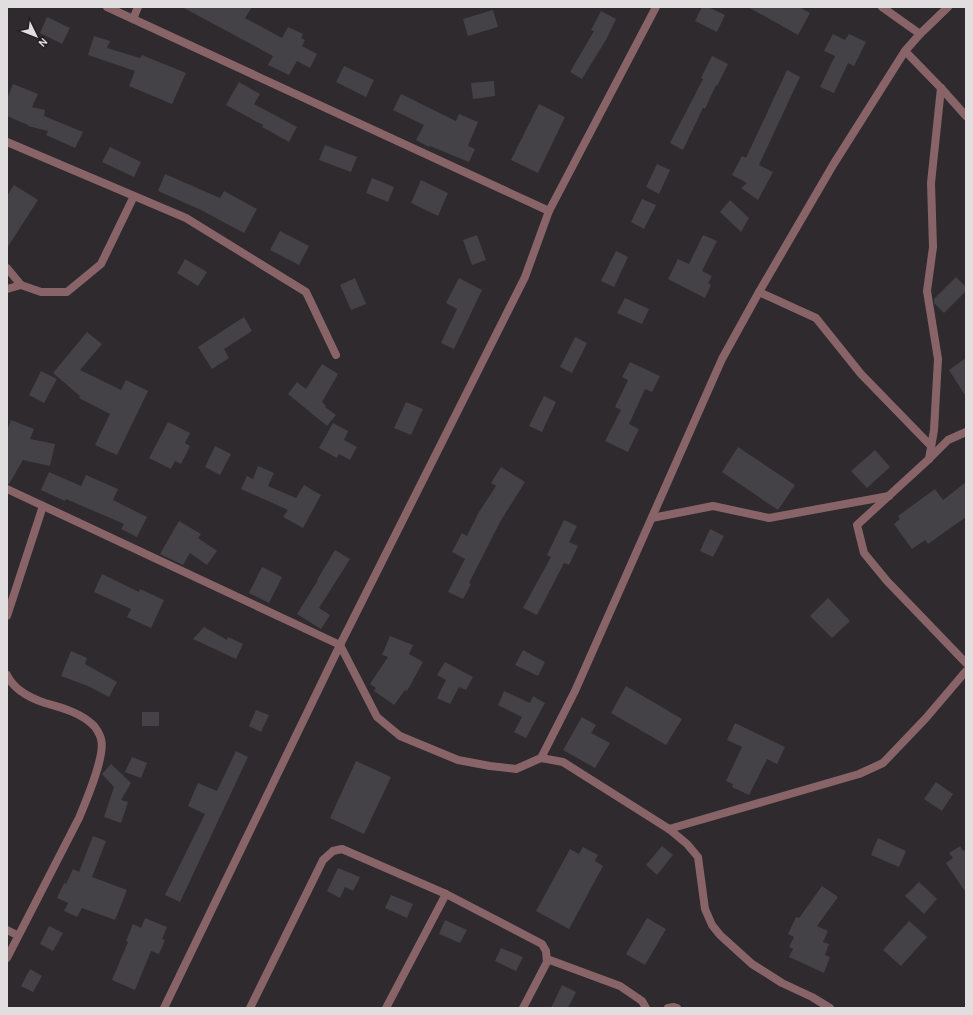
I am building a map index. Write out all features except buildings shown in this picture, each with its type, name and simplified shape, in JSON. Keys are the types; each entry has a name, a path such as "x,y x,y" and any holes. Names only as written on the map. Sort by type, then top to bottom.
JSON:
{"street":[{"path":"107,7 549,211"},
{"path":"133,19 138,7"},
{"path":"164,1008 340,645 525,277 549,211 656,7"},
{"path":"882,7 920,34"},
{"path":"541,758 574,691 722,359 833,165 904,51 948,7"},
{"path":"904,51 941,88 966,116"},
{"path":"929,459 934,430 938,359 927,291 933,246 931,183 941,88"},
{"path":"7,142 186,218 306,292 336,355"},
{"path":"7,268 21,285 41,292 67,292 101,264 134,196"},
{"path":"7,289 21,285"},
{"path":"759,292 816,318 861,374 931,446"},
{"path":"966,432 948,440 857,525 864,553 887,581 966,663"},
{"path":"7,489 340,645 377,717 400,736 458,760 490,766 516,769 541,758 563,762 669,829 687,844 698,857 706,909 712,925 720,935 752,964 764,972 830,1008"},
{"path":"652,518 713,506 769,518 889,496"},
{"path":"7,616 42,506"},
{"path":"669,829 860,774 883,763 926,718 966,671"},
{"path":"7,675 10,681 33,699 76,713 94,724 102,740 100,760 79,818 17,935 7,958"},
{"path":"250,1008 323,860 334,851 342,850 446,894 542,944 546,951 547,962 523,1008"},
{"path":"386,1008 446,894"},
{"path":"7,930 17,935"},
{"path":"547,959 620,986 642,1001 646,1008"},
{"path":"668,1008 677,1008"}]}
